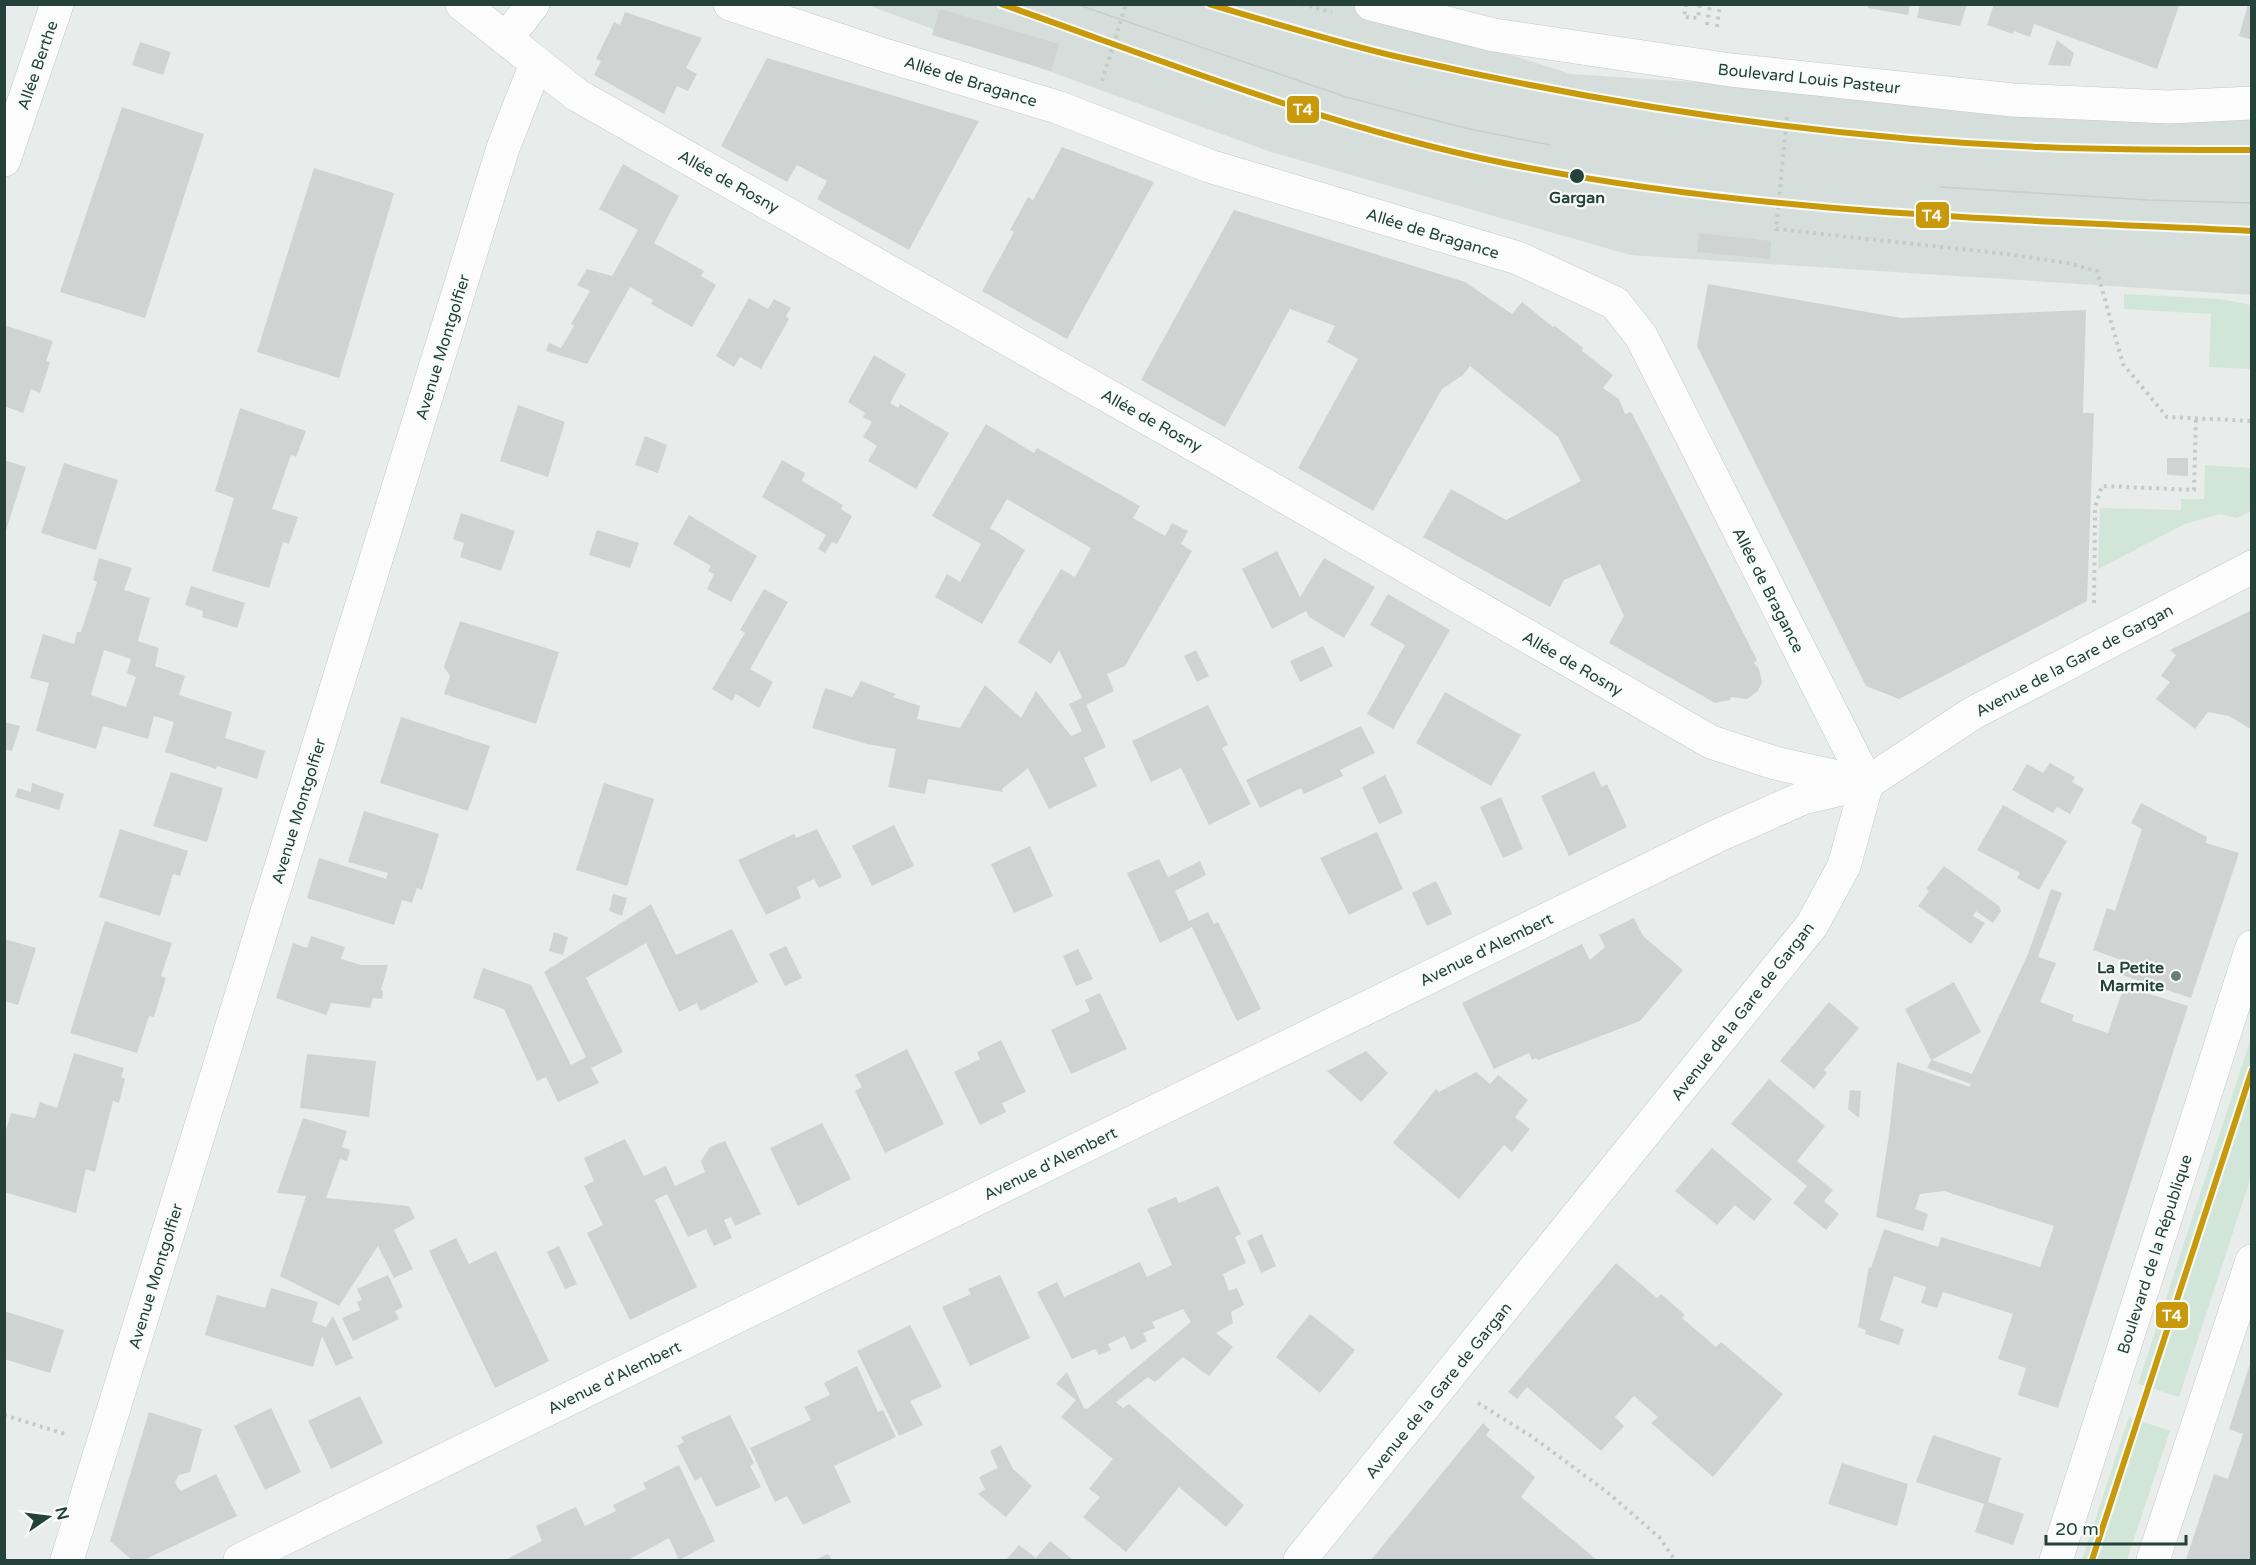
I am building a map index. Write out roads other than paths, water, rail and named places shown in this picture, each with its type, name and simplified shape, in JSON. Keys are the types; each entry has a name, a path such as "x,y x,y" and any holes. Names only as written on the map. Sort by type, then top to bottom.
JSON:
{"street":[{"name":"Allée Berthe","path":"4,160 57,4"},
{"name":"Allée de Rosny","path":"462,4 578,95 1216,457 1711,742 1775,763 1867,783"},
{"path":"507,39 533,4"},
{"name":"Allée de Bragance","path":"730,4 881,54 1057,107 1209,166 1518,258 1615,303 1641,336 1867,783"},
{"name":"Boulevard Louis Pasteur","path":"1371,4 1494,35 1731,70 2013,100 2169,107 2252,103"},
{"name":"Avenue Montgolfier","path":"67,1560 503,148 536,64"},
{"name":"Avenue de la Gare de Gargan","path":"1300,1560 1812,925 1844,866 1867,783 1973,713 2252,567"},
{"name":"Avenue d'Alembert","path":"240,1560 1717,836 1803,798 1867,783"},
{"name":"Boulevard de la République","path":"2056,1560 2252,947"},
{"path":"2153,1560 2252,1261"}],"tram line":[{"path":"1076,4 1346,97 1465,128 1550,145"},
{"path":"1940,187 2148,200 2252,203"}],"place":[{"name":"Gargan","path":"1577,176"},
{"name":"La Petite Marmite","path":"2176,976"}]}
